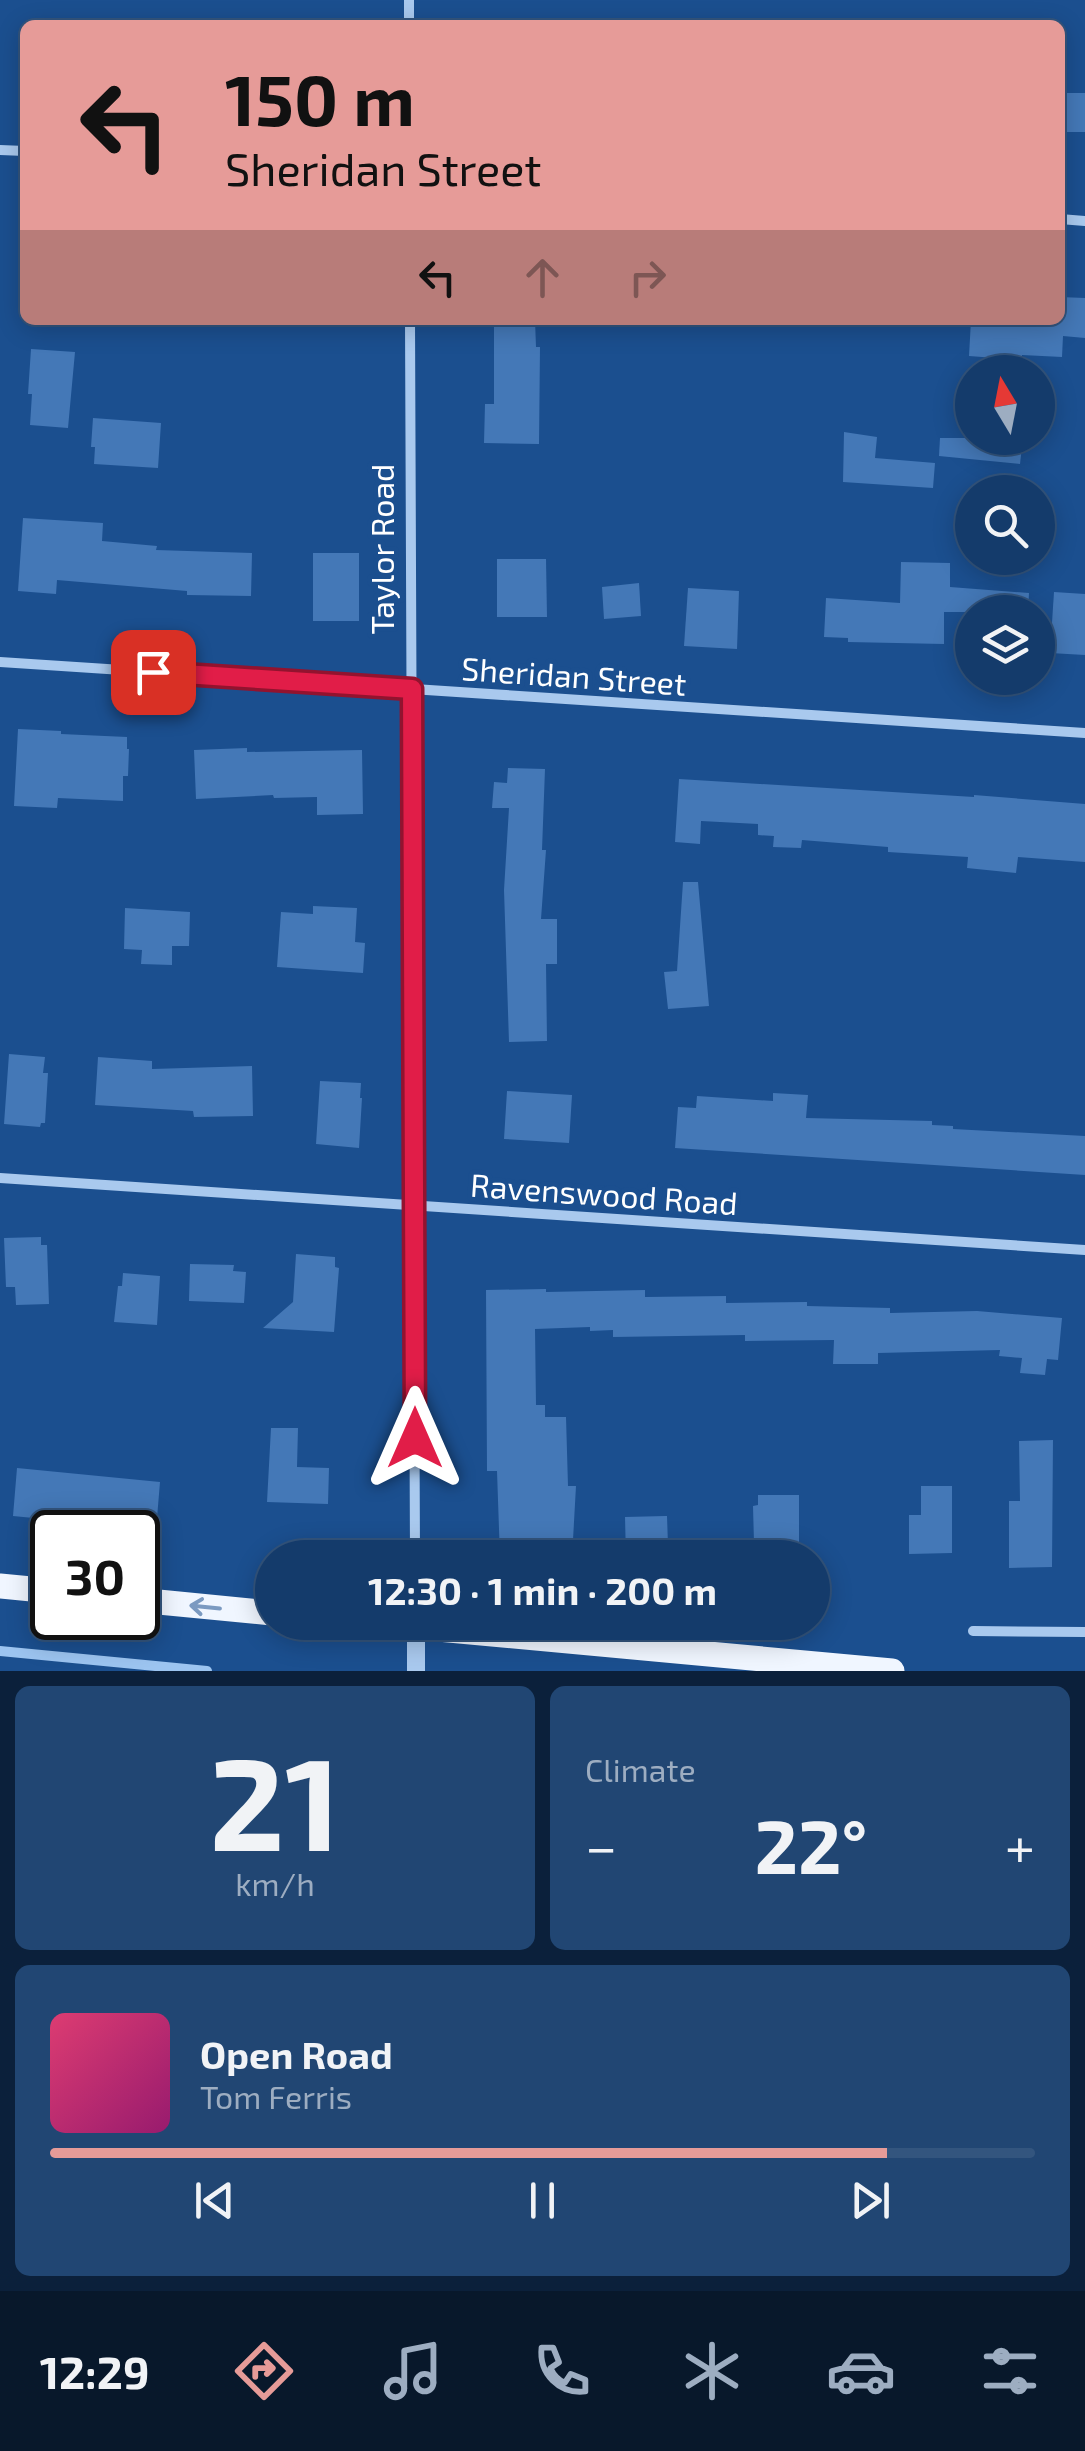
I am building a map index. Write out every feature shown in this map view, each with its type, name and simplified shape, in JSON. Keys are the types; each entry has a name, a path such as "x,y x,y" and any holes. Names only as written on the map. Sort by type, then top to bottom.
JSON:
{"main road":[{"path":"0,1586 30,1589"},
{"path":"160,1602 255,1612"},
{"path":"571,1640 892,1671"}],"street":[{"name":"Taylor Road","path":"410,325 416,1540"},
{"name":"Sheridan Street","path":"0,662 1085,734"},
{"name":"Ravenswood Road","path":"0,1178 1085,1250"},
{"path":"973,1631 1085,1632"},
{"path":"416,1640 416,1671"}],"building":[{"path":"1065,93 1085,93 1085,132 1065,132"},
{"path":"1065,297 1085,298 1085,338 1063,336 1062,357 969,355 971,325 1065,325"},
{"path":"494,325 535,325 536,347 540,347 539,444 484,443 485,404 494,404"},
{"path":"31,349 75,352 68,428 30,425"},
{"path":"93,418 161,423 158,468 94,464"},
{"path":"844,432 877,437 875,458 935,463 933,488 843,482"},
{"path":"940,438 955,438 955,455 1021,455 1020,464 939,456"},
{"path":"23,518 103,523 102,541 157,546 156,550 252,553 251,596 187,595 187,591 57,580 56,594 18,591"},
{"path":"313,553 359,553 359,621 313,621"},
{"path":"497,559 546,559 547,617 497,617"},
{"path":"901,562 950,563 950,587 1029,593 955,595 955,612 944,612 944,644 848,642 848,638 824,637 826,598 900,603"},
{"path":"639,583 641,616 604,619 602,587"},
{"path":"688,588 739,591 737,649 684,646"},
{"path":"1085,594 1085,655 1055,653 1054,595"},
{"path":"18,729 127,737 128,776 123,776 123,801 58,798 57,808 14,806"},
{"path":"247,748 247,752 362,750 363,814 317,815 317,797 196,799 194,750"},
{"path":"508,768 545,769 542,850 546,850 541,919 557,919 557,964 546,964 547,1041 509,1042 504,890 509,808 492,808 494,782 507,783"},
{"path":"679,779 1085,804 1085,862 1018,857 1016,873 967,868 968,857 888,852 888,847 802,840 801,848 773,847 774,836 758,835 758,824 701,821 700,844 675,842"},
{"path":"683,882 698,882 709,1006 668,1009 664,972 677,971"},
{"path":"313,906 357,908 355,942 365,943 363,973 277,967 281,912 313,914"},
{"path":"125,908 190,912 189,946 172,946 172,965 141,964 142,950 124,949"},
{"path":"9,1054 45,1057 45,1123 40,1127 4,1124"},
{"path":"98,1057 152,1061 152,1069 252,1066 253,1116 194,1117 193,1111 95,1105"},
{"path":"320,1081 361,1083 359,1148 316,1144"},
{"path":"507,1091 572,1095 569,1143 504,1139"},
{"path":"773,1093 808,1095 806,1118 932,1121 932,1125 953,1129 1085,1136 1085,1175 675,1148 678,1107 696,1108 697,1096 773,1101"},
{"path":"41,1237 41,1245 47,1245 49,1304 16,1305 15,1287 6,1287 4,1238"},
{"path":"296,1254 335,1257 335,1267 339,1268 334,1332 263,1328 293,1302"},
{"path":"190,1264 234,1265 233,1271 246,1272 244,1303 189,1301"},
{"path":"123,1273 160,1276 157,1325 114,1322"},
{"path":"486,1290 645,1290 645,1297 726,1296 726,1303 807,1302 807,1306 890,1308 890,1313 977,1311 1062,1318 1058,1360 1047,1359 1045,1375 1020,1373 1022,1358 999,1356 1000,1350 878,1353 878,1364 833,1364 834,1340 745,1341 745,1335 613,1337 613,1330 590,1331 590,1327 535,1329 536,1405 545,1405 545,1417 566,1417 568,1486 576,1486 573,1540 499,1540 497,1471 487,1471"},
{"path":"271,1428 298,1428 297,1467 329,1468 328,1504 267,1502"},
{"path":"1053,1440 1052,1567 1009,1568 1009,1501 1020,1501 1019,1441"},
{"path":"17,1468 160,1482 158,1510 30,1510 30,1518 13,1516"},
{"path":"921,1486 952,1486 952,1553 909,1554 909,1515 921,1515"},
{"path":"758,1495 799,1495 799,1540 754,1540 753,1506 758,1505"},
{"path":"667,1516 668,1540 626,1540 625,1517"}],"waterway":[{"path":"0,1651 207,1671"}],"route":[{"path":"153,672 412,689 415,1438"}]}
